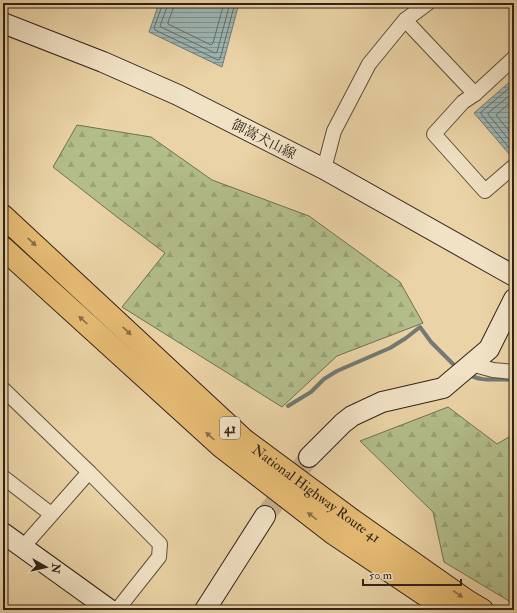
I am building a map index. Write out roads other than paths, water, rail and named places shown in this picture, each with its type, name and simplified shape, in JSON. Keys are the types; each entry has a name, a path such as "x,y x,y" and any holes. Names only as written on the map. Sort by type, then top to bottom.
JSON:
{"highway":[{"name":"National Highway Route 41","path":"3,216 244,440 352,520 482,610"},
{"name":"National Highway Route 41","path":"3,248 222,447 333,533 448,610"},
{"path":"333,533 384,580 425,610"}],"main road":[{"name":"御嵩犬山線","path":"3,23 103,62 178,95 324,169 514,276"},
{"path":"309,457 352,416 382,402 443,388 489,349 514,299"},
{"path":"205,610 265,516"},
{"path":"3,533 110,610"}],"street":[{"path":"324,169 334,131 369,64 405,20 428,3"},
{"path":"405,20 475,94"},
{"path":"514,58 475,94 463,102 434,134 485,191 514,166"},
{"path":"472,364 493,370 514,372"},
{"path":"3,389 89,472 160,544 159,557 117,610"},
{"path":"23,547 89,472"},
{"path":"3,477 51,514"}],"water":[{"path":"159,3 239,3 222,67 149,32"},
{"path":"512,80 514,82 514,153 511,156 474,113"}],"waterway":[{"path":"288,406 311,392 324,379 337,371 390,348 420,327 431,342 457,368"},
{"path":"468,374 473,377 484,379 514,380"}],"tunnel":[{"path":"265,516 309,457"}]}
